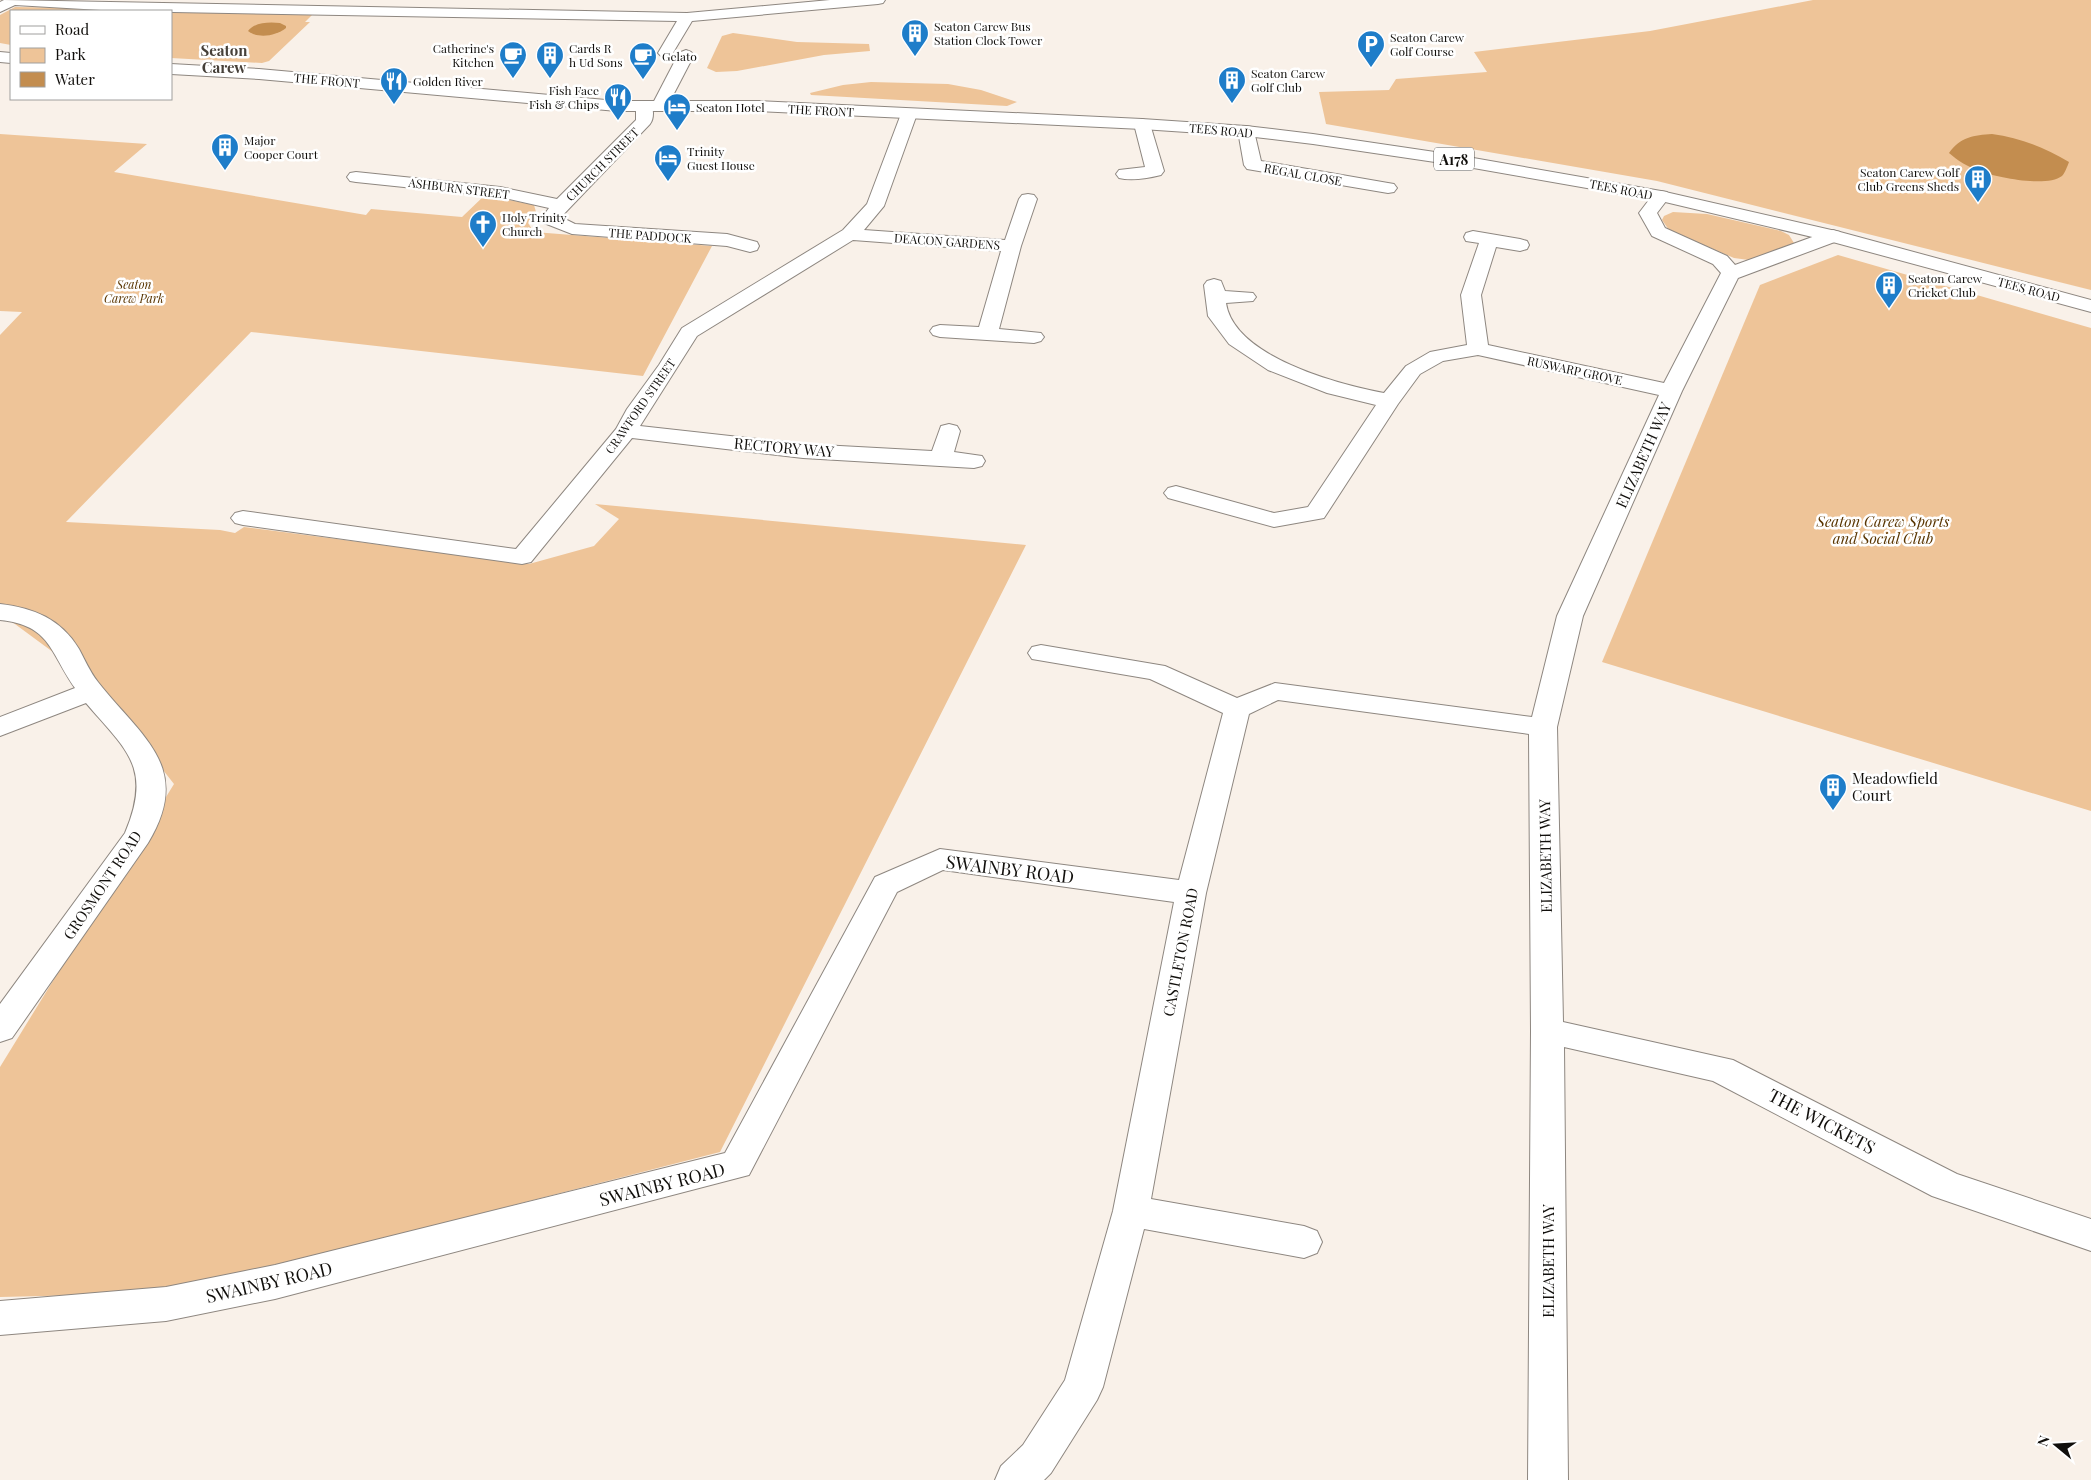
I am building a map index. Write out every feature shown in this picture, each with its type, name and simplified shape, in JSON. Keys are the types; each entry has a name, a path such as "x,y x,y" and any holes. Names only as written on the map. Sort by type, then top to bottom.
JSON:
{"street":[{"path":"0,8 13,1 119,7 687,17 878,0"},
{"path":"666,53 687,17"},
{"name":"CHURCH STREET","path":"556,212 644,121 686,54"},
{"name":"THE FRONT","path":"172,69 268,75 617,106 759,106 1142,124"},
{"name":"CRAWFORD STREET","path":"243,518 522,557 626,431 638,409 669,366 689,332 850,234 875,206 909,114"},
{"path":"1125,174 1154,171 1142,124"},
{"name":"TEES ROAD","path":"1142,124 1246,131 1433,156 1661,196 1833,236 2091,306"},
{"name":"REGAL CLOSE","path":"1246,131 1253,166 1388,188"},
{"name":"ASHBURN STREET","path":"356,177 500,192 556,212"},
{"path":"1661,196 1648,213 1658,232 1720,260 1732,274 1833,236"},
{"path":"1012,246 1028,199"},
{"name":"THE PADDOCK","path":"556,212 572,229 726,240 750,246"},
{"name":"DEACON GARDENS","path":"850,234 1012,246 987,334"},
{"path":"1478,349 1471,295 1481,238 1520,245"},
{"name":"ELIZABETH WAY","path":"1548,1480 1547,1031 1543,727 1570,616 1672,391 1732,274"},
{"path":"1246,297 1215,291 1218,316 1236,340 1275,366 1334,389 1388,401"},
{"path":"940,331 1034,337"},
{"name":"RUSWARP GROVE","path":"1176,493 1274,520 1316,513 1388,401 1413,370 1437,356 1478,349 1672,391"},
{"name":"RECTORY WAY","path":"626,431 804,451 974,461"},
{"path":"942,458 949,431"},
{"name":"GROSMONT ROAD","path":"0,612 12,612 30,618 55,633 91,691 144,754 151,779 151,803 134,843 0,1029"},
{"path":"1041,653 1156,672 1236,709 1275,691 1543,727"},
{"path":"0,727 91,691"},
{"name":"CASTLETON ROAD","path":"1015,1480 1037,1460 1083,1387 1131,1211 1191,893 1236,709"},
{"name":"SWAINBY ROAD","path":"0,1318 166,1304 275,1282 736,1165 886,885 940,859 1191,893"},
{"name":"THE WICKETS","path":"1547,1031 1722,1069 1945,1185 2091,1235"},
{"path":"1131,1211 1304,1242"}],"green space":[{"name":"Seaton Carew Golf Club","path":"1813,0 2091,0 2091,290 1657,181 1326,124 1319,92 1389,90 1396,79 1487,72 1474,52 1650,31"},
{"path":"15,7 315,12 305,22 310,22 269,61 262,63 172,58 172,10 10,10 10,45 0,43 0,15"},
{"path":"733,33 797,42 869,44 870,51 824,55 737,71 716,72 707,68 722,36"},
{"path":"871,82 948,84 981,90 1017,102 1007,106 811,95 810,93 843,85"},
{"name":"Seaton Carew Park","path":"0,134 147,144 114,172 366,215 371,209 462,217 485,195 534,205 536,212 528,223 534,232 712,246 643,376 251,332 66,522 220,530 235,533 244,527 529,564 594,546 619,519 595,504 1026,545 720,1152 172,1293 0,1297 0,1067 174,784 95,683 0,613 0,335 22,312 0,311"},
{"path":"1673,212 1707,214 1781,231 1789,235 1794,243 1749,260 1734,258 1669,230 1662,220 1664,216"},
{"name":"Seaton Carew Sports and Social Club","path":"1838,255 2091,328 2091,811 1602,662 1760,285"}],"water":[{"path":"280,23 286,26 286,28 272,35 262,36 248,31 258,24"},
{"path":"1992,134 2032,144 2050,152 2069,162 2065,172 2062,176 2045,181 2021,180 1979,171 1949,153 1963,140 1979,135"}],"place":[{"name":"Seaton Carew Bus Station Clock Tower","path":"915,57"},
{"name":"Seaton Carew Golf Course","path":"1371,68"},
{"name":"Catherine's Kitchen","path":"513,79"},
{"name":"Cards R h Ud Sons","path":"550,79"},
{"name":"Gelato","path":"643,80"},
{"name":"Seaton Carew Golf Club","path":"1232,104"},
{"name":"Golden River","path":"394,105"},
{"name":"Fish Face Fish & Chips","path":"618,121"},
{"name":"Seaton Hotel","path":"677,131"},
{"name":"Major Cooper Court","path":"225,171"},
{"name":"Trinity Guest House","path":"668,182"},
{"name":"Seaton Carew Golf Club Greens Sheds","path":"1978,203"},
{"name":"Holy Trinity Church","path":"483,248"},
{"name":"Seaton Carew Cricket Club","path":"1889,309"},
{"name":"Meadowfield Court","path":"1833,811"}],"district":[{"name":"Seaton Carew","path":"224,58"}]}
